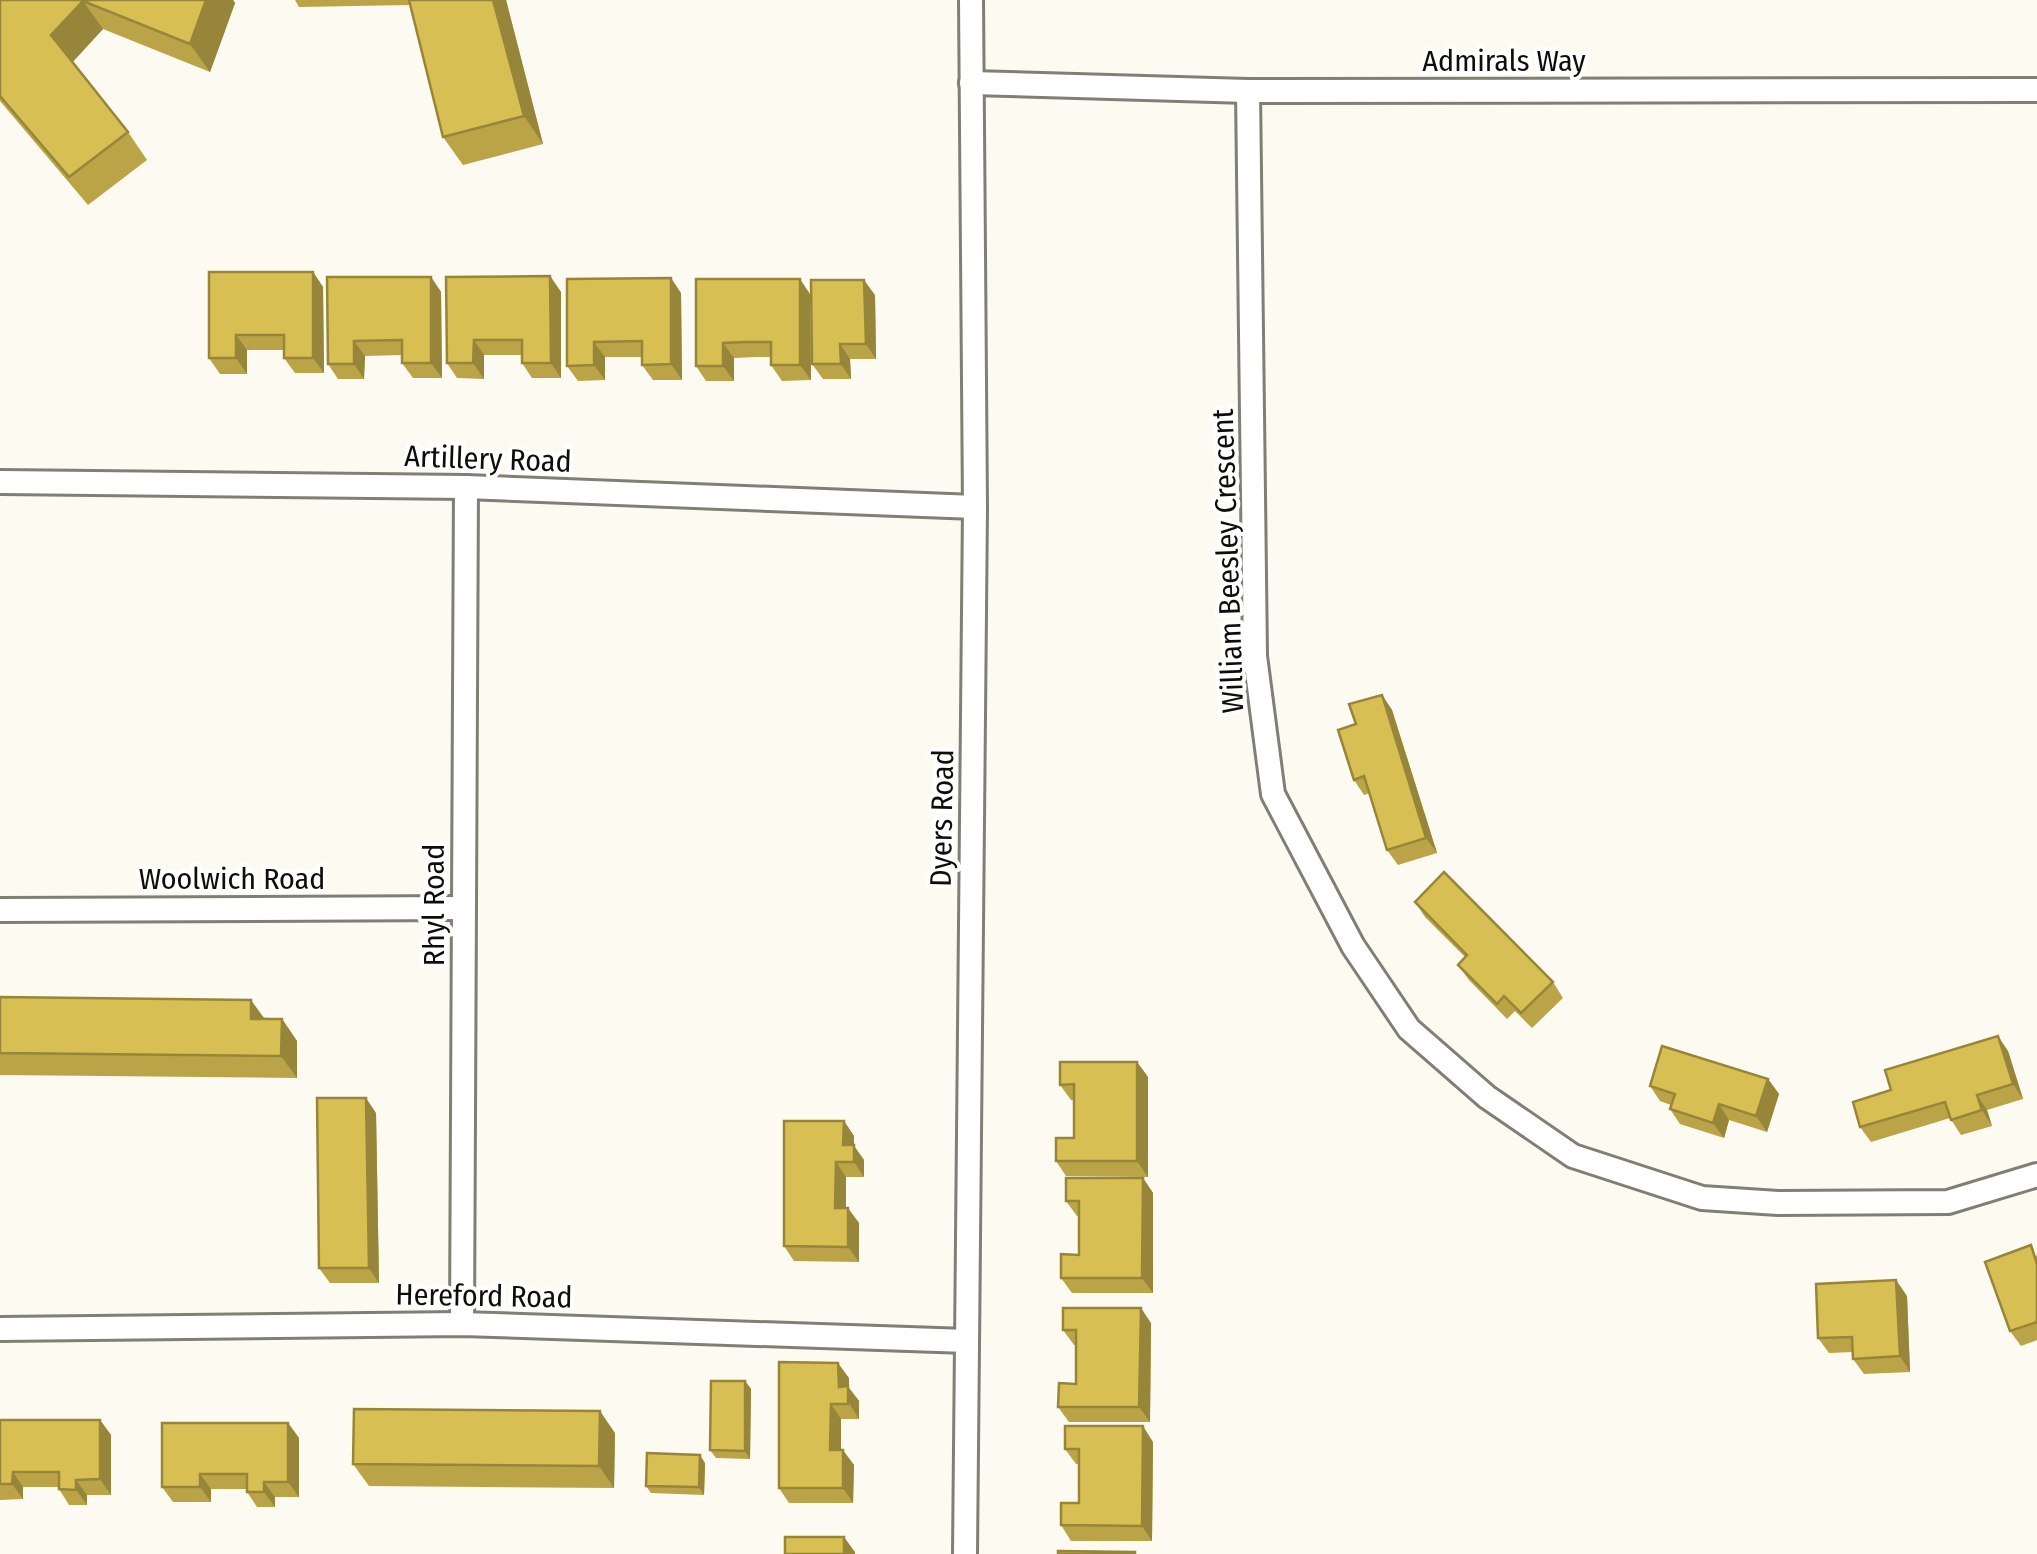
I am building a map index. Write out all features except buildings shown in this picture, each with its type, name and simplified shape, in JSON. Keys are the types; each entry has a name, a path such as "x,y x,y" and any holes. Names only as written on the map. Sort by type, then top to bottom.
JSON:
{"lane":[{"name":"Dyers Road","path":"965,1554 975,507 972,0"},
{"name":"Admirals Way","path":"970,83 1248,91 2037,90"},
{"name":"William Beesley Crescent","path":"1248,91 1256,656 1273,794 1353,946 1409,1029 1487,1097 1573,1156 1702,1198 1778,1203 1948,1202 2037,1175"},
{"name":"Artillery Road","path":"0,482 466,487 975,507"},
{"name":"Rhyl Road","path":"462,1324 466,487"},
{"name":"Woolwich Road","path":"0,910 464,908"},
{"name":"Hereford Road","path":"0,1329 462,1324 967,1341"}]}
